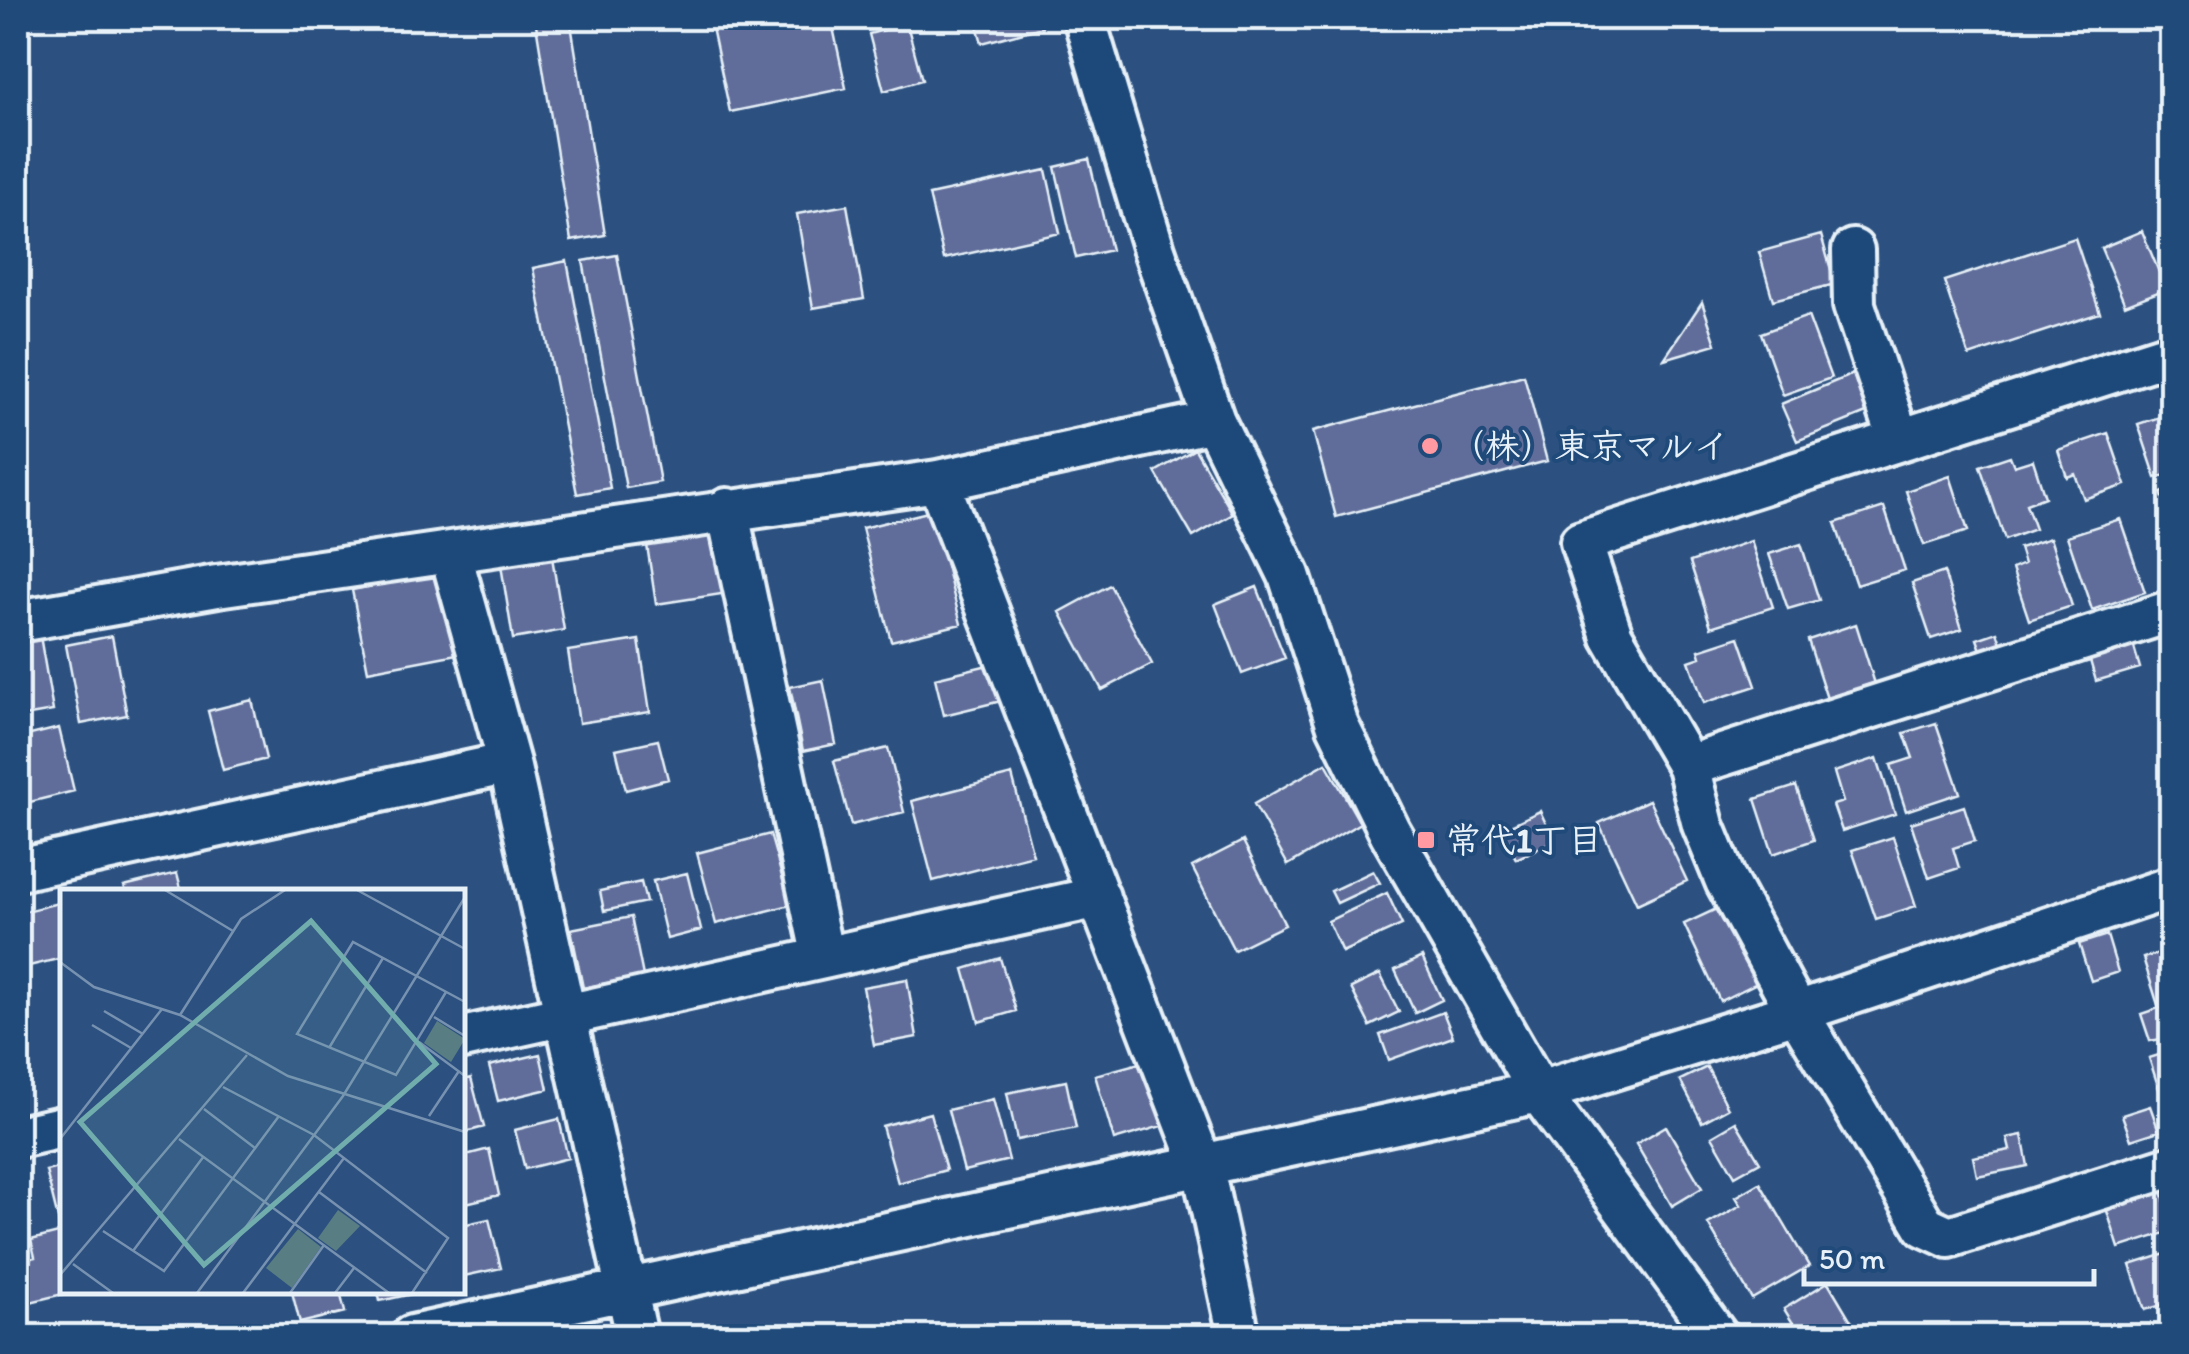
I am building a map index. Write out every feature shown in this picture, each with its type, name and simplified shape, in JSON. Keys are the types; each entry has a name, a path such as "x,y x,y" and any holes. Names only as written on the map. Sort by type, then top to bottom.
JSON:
{"street":[{"path":"1084,18 1154,250 1214,421 1289,576 1338,726 1390,832 1539,1092 1717,1336"},
{"path":"1853,250 1854,305 1898,440"},
{"path":"2172,354 1581,542 1612,636 1688,766 1703,825 1726,881 1797,1012 1924,1226 1949,1237 2172,1166"},
{"path":"18,621 217,586 938,481 1214,421"},
{"path":"938,481 1204,1168 1239,1336"},
{"path":"728,509 823,958"},
{"path":"451,554 510,762 636,1336"},
{"path":"1688,766 2172,611"},
{"path":"18,870 510,762"},
{"path":"412,1336 1204,1168 1539,1092 1797,1012 2172,887"},
{"path":"465,1037 1099,897"},
{"path":"18,1137 60,1127"}],"building":[{"path":"535,18 570,18 605,235 571,241"},
{"path":"710,18 831,18 846,88 730,112"},
{"path":"975,18 1040,18 1042,27 982,43"},
{"path":"907,24 922,80 884,91 869,34"},
{"path":"1089,159 1111,250 1076,258 1055,167"},
{"path":"1046,170 1060,233 944,259 929,195"},
{"path":"847,205 864,299 813,308 797,214"},
{"path":"2172,223 2172,252 2162,227"},
{"path":"2142,231 2166,289 2125,305 2101,248"},
{"path":"1821,235 1835,284 1773,300 1759,252"},
{"path":"2075,238 2100,313 1969,356 1944,281"},
{"path":"617,255 660,482 626,488 583,261"},
{"path":"567,261 610,488 577,494 533,268"},
{"path":"1702,302 1716,344 1664,359"},
{"path":"1808,316 1831,378 1783,395 1761,333"},
{"path":"1853,374 1869,412 1797,441 1781,404"},
{"name":"（株）東京マルイ","path":"1524,375 1547,461 1336,517 1313,431"},
{"path":"2172,413 2172,473 2156,478 2138,424"},
{"path":"2108,433 2126,485 2084,499 2075,474 2067,477 2058,450"},
{"path":"1195,449 1233,514 1193,537 1155,472"},
{"path":"2010,456 2014,466 2033,460 2045,497 2026,504 2035,529 2005,540 1980,466"},
{"path":"1950,476 1968,531 1924,545 1906,491"},
{"path":"2172,489 2172,524 2161,493"},
{"path":"1884,507 1905,570 1856,585 1835,523"},
{"path":"932,511 961,624 891,641 862,528"},
{"path":"2120,519 2145,592 2092,610 2067,536"},
{"path":"716,521 728,593 656,604 645,532"},
{"path":"2050,538 2072,606 2029,620 2012,569 2024,564 2019,548"},
{"path":"1751,541 1773,607 1711,627 1690,562"},
{"path":"1801,544 1819,600 1788,609 1769,554"},
{"path":"552,557 564,630 513,639 501,565"},
{"path":"446,572 462,653 368,671 352,590"},
{"path":"1944,572 1962,629 1931,639 1912,583"},
{"path":"1110,585 1152,664 1102,690 1060,612"},
{"path":"1257,587 1285,658 1242,674 1215,604"},
{"path":"1856,624 1877,690 1829,705 1808,640"},
{"path":"39,630 53,711 18,717 18,634"},
{"path":"1997,632 2005,654 1985,661 1977,639"},
{"path":"112,636 127,715 81,724 66,645"},
{"path":"1739,637 1756,686 1704,703 1689,661 1701,657 1699,650"},
{"path":"639,640 650,712 579,723 568,651"},
{"path":"2133,644 2140,668 2096,681 2089,657"},
{"path":"992,664 1001,701 944,715 935,678"},
{"path":"823,680 836,744 803,751 790,687"},
{"path":"252,700 266,759 223,770 208,711"},
{"path":"1936,723 1960,793 1906,811 1891,765 1913,758 1904,733"},
{"path":"59,728 74,791 18,805 18,738"},
{"path":"658,740 668,779 626,790 616,749"},
{"path":"888,748 904,812 851,825 834,761"},
{"path":"1877,758 1895,814 1842,831 1833,805 1843,802 1834,772"},
{"path":"1326,763 1360,823 1288,865 1254,804"},
{"path":"1012,775 1033,855 933,881 912,801"},
{"path":"1796,786 1814,840 1773,854 1755,799"},
{"path":"1649,800 1687,881 1637,904 1599,823"},
{"path":"1964,806 1975,841 1953,848 1959,868 1929,878 1911,823"},
{"path":"1540,811 1554,841 1516,859 1502,829"},
{"path":"770,834 790,905 716,924 697,853"},
{"path":"1893,837 1916,906 1876,919 1852,850"},
{"path":"1243,841 1285,925 1234,950 1192,867"},
{"path":"1373,871 1380,883 1337,903 1331,891"},
{"path":"177,873 181,889 125,889 124,886"},
{"path":"687,873 701,930 667,939 653,881"},
{"path":"641,882 646,902 604,911 600,891"},
{"path":"1387,893 1402,925 1342,952 1328,921"},
{"path":"60,902 60,958 25,967 18,913"},
{"path":"1725,905 1761,981 1720,1001 1684,924"},
{"path":"631,917 643,976 583,988 571,929"},
{"path":"2107,935 2118,972 2091,981 2079,944"},
{"path":"2172,949 2172,1037 2150,1041 2141,1014 2159,1008 2143,958"},
{"path":"1422,957 1442,1000 1415,1013 1395,970"},
{"path":"1000,958 1016,1011 979,1022 964,969"},
{"path":"1380,974 1399,1012 1370,1026 1351,988"},
{"path":"907,979 917,1037 874,1045 863,987"},
{"path":"1443,1012 1453,1037 1389,1060 1380,1035"},
{"path":"2172,1051 2172,1095 2162,1098 2149,1058"},
{"path":"540,1054 548,1089 498,1101 489,1066"},
{"path":"1143,1062 1162,1126 1114,1140 1095,1075"},
{"path":"1707,1067 1728,1108 1702,1122 1680,1080"},
{"path":"471,1078 484,1127 465,1132 465,1079"},
{"path":"1066,1081 1076,1128 1017,1140 1007,1093"},
{"path":"993,1099 1009,1160 964,1171 948,1110"},
{"path":"2150,1106 2159,1131 2131,1140 2122,1115"},
{"path":"930,1113 946,1170 898,1183 882,1126"},
{"path":"559,1119 568,1158 525,1169 515,1130"},
{"path":"1736,1122 1760,1162 1735,1176 1712,1136"},
{"path":"1666,1126 1702,1188 1672,1206 1636,1144"},
{"path":"2022,1135 2028,1166 1977,1176 1973,1157 2010,1150 2007,1138"},
{"path":"489,1149 499,1195 465,1203 465,1155"},
{"path":"60,1168 59,1223 46,1171"},
{"path":"1760,1183 1809,1266 1752,1299 1708,1224 1741,1205 1736,1197"},
{"path":"2162,1190 2172,1231 2119,1248 2106,1208"},
{"path":"489,1219 501,1268 465,1276 465,1224"},
{"path":"60,1233 63,1294 18,1305 18,1261 35,1257 31,1240"},
{"path":"2172,1252 2172,1302 2145,1310 2130,1265"},
{"path":"1828,1282 1856,1329 1845,1336 1801,1336 1784,1309"},
{"path":"293,1294 340,1294 345,1312 300,1323"},
{"path":"378,1294 412,1294 380,1301"},
{"path":"2128,1327 2130,1336 2086,1336"}],"place":[{"name":"（株）東京マルイ","path":"1430,446"},
{"name":"常代1丁目","path":"1426,840"}]}
